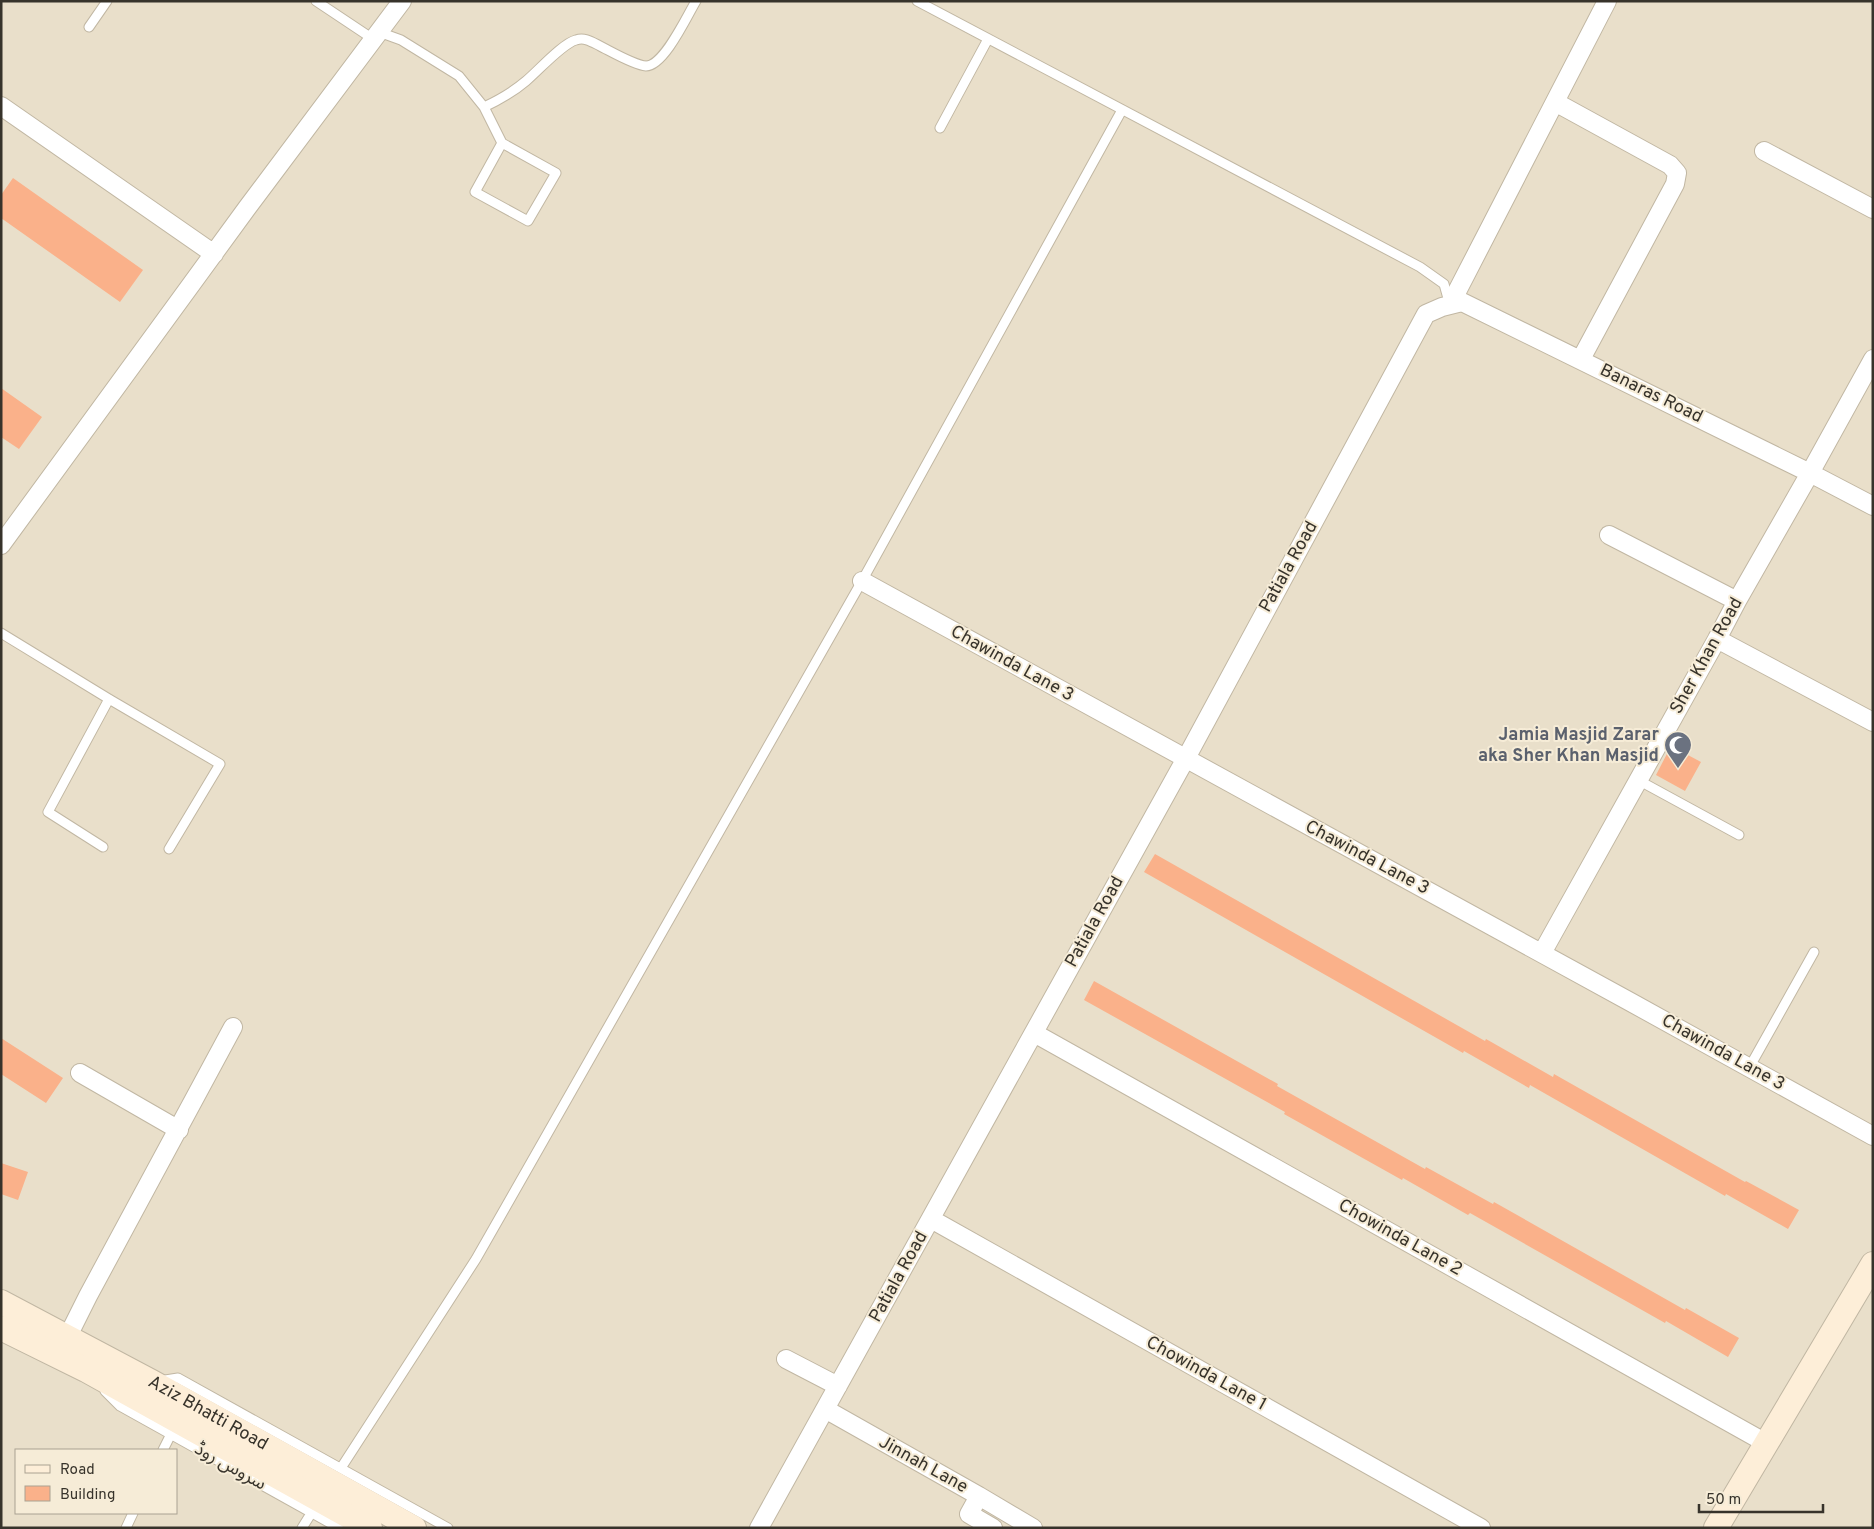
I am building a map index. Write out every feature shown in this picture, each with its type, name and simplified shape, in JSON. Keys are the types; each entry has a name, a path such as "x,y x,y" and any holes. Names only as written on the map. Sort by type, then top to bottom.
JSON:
{"main road":[{"path":"1716,1528 1873,1264"},
{"name":"Aziz Bhatti Road","path":"1,1302 152,1382 414,1528"},
{"name":"Aziz Bhatti Road","path":"1,1328 86,1370 174,1428 370,1528"}],"street":[{"path":"1,544 402,1"},
{"path":"1450,305 1607,1"},
{"path":"1555,102 1670,165 1677,173 1675,184 1581,359"},
{"path":"1,106 214,254"},
{"path":"1764,151 1873,209"},
{"name":"Banaras Road","path":"1426,314 1462,302 1581,359 1873,506"},
{"name":"Patiala Road","path":"759,1528 1185,760 1426,314"},
{"name":"Sher Khan Road","path":"1542,953 1717,640 1736,601 1873,359"},
{"path":"1609,535 1736,601"},
{"name":"Chawinda Lane 3","path":"862,581 1873,1136"},
{"path":"1717,640 1873,722"},
{"path":"68,1338 88,1296 233,1027"},
{"name":"Chowinda Lane 2","path":"1034,1033 1766,1443"},
{"path":"80,1073 178,1130"},
{"name":"Chowinda Lane 1","path":"931,1219 1481,1528"},
{"path":"786,1359 838,1386"},
{"name":"Jinnah Lane","path":"825,1409 979,1496 969,1514 993,1528"},
{"path":"979,1496 1033,1528"}],"lane":[{"path":"89,27 107,1"},
{"path":"316,1 377,35 401,40 459,76 484,107 502,143 556,173 528,221 475,192 502,143"},
{"path":"484,107 505,97 530,78 565,45 575,40 585,39 647,66 658,62 696,1"},
{"path":"916,1 1420,267 1444,284 1450,305"},
{"path":"940,128 988,39"},
{"path":"341,1468 476,1259 862,581 1122,110"},
{"path":"1,633 220,764 169,849"},
{"path":"103,847 48,812 109,699"},
{"path":"1638,780 1739,835"},
{"path":"1749,1068 1814,952"},
{"path":"152,1382 178,1378 448,1528"},
{"path":"164,1449 174,1428"},
{"name":"سروس روڈ","path":"174,1428 339,1528"},
{"path":"302,1528 312,1512"},
{"path":"126,1528 133,1514"}],"building":[{"path":"13,178 143,270 120,302 1,218 1,195"},
{"path":"1,388 42,417 19,449 1,437"},
{"name":"Jamia Masjid Zarar aka Sher Khan Masjid","path":"1671,746 1701,762 1685,791 1656,775"},
{"path":"1155,854 1485,1041 1486,1039 1553,1077 1554,1074 1745,1182 1799,1210 1788,1229 1726,1194 1725,1196 1530,1085 1529,1088 1464,1051 1463,1053 1144,872"},
{"path":"1094,981 1425,1169 1426,1167 1493,1204 1494,1202 1685,1310 1686,1308 1739,1338 1728,1357 1470,1213 1468,1215 1403,1178 1402,1180 1284,1114 1285,1112 1084,1000"},
{"path":"1,1038 63,1078 46,1103 1,1074"},
{"path":"1,1163 28,1172 18,1200 1,1194"}],"place":[{"name":"Jamia Masjid Zarar aka Sher Khan Masjid","path":"1678,769"}]}
